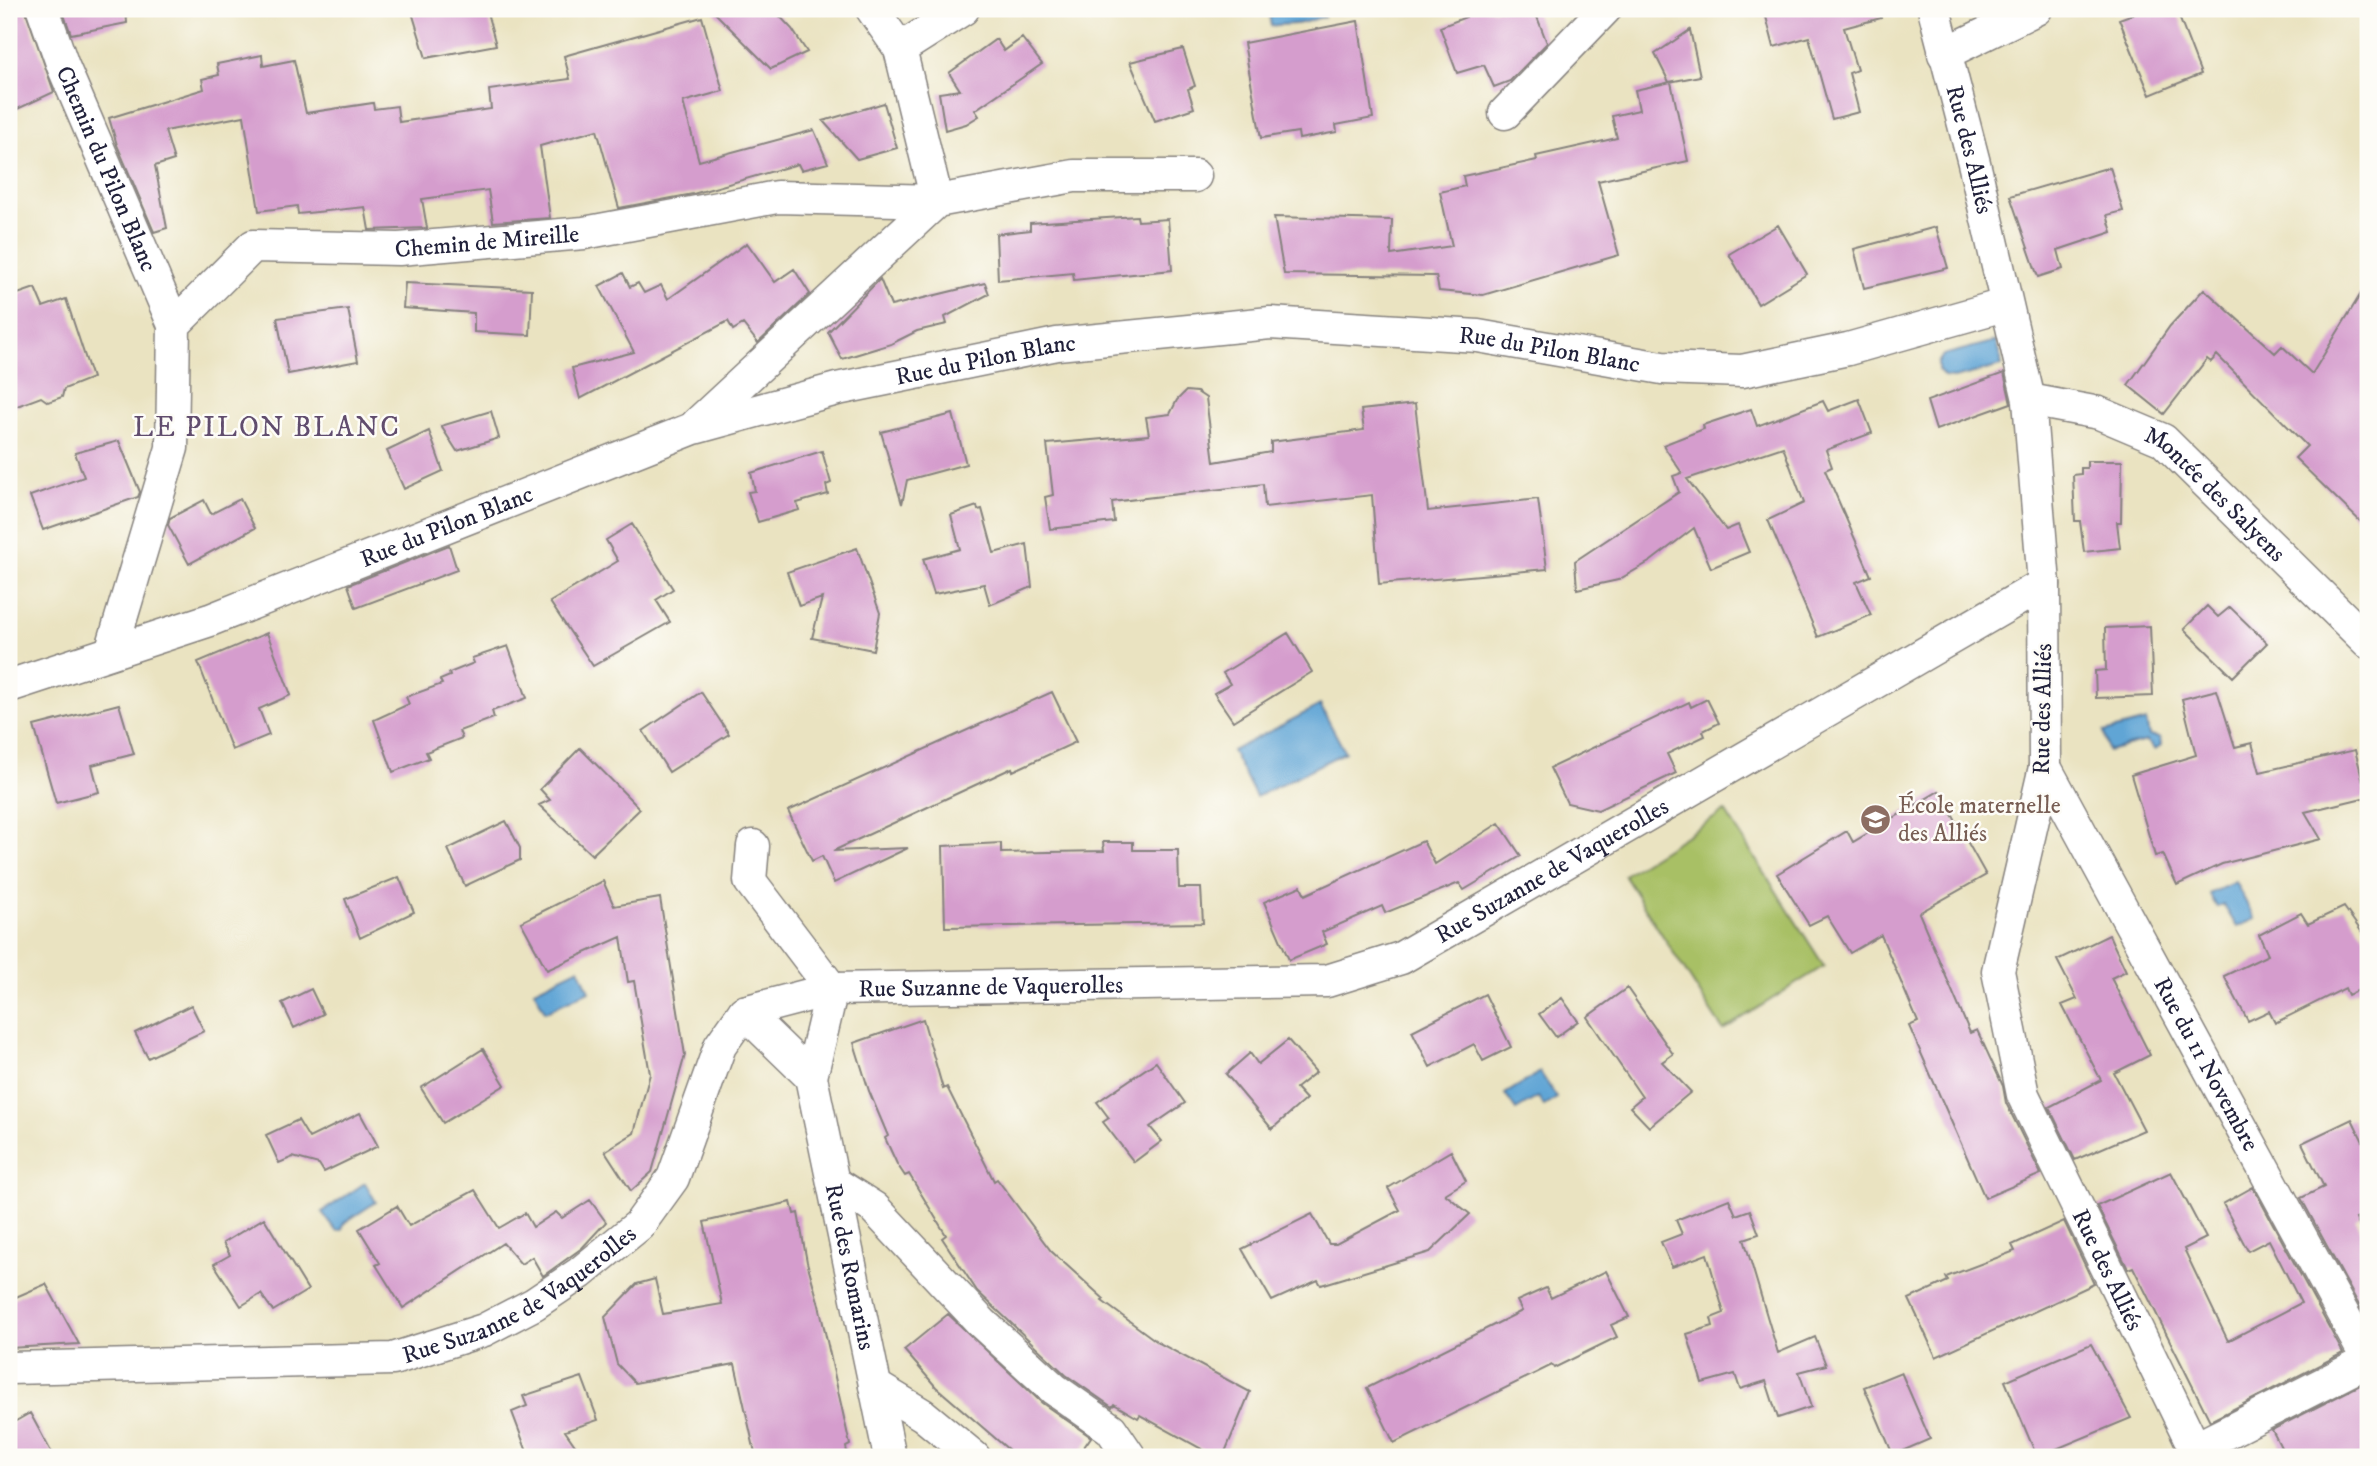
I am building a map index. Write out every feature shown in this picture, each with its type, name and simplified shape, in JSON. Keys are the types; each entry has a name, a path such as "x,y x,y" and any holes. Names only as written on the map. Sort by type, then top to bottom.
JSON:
{"street":[{"name":"Chemin du Pilon Blanc","path":"43,9 63,66 174,325"},
{"path":"694,428 937,201 900,49 872,9"},
{"path":"900,49 963,9"},
{"path":"1505,113 1605,9"},
{"name":"Rue des Alliés","path":"1934,9 1974,163 2004,304 2029,400 2044,584 2045,766 1998,971 2023,1096 2197,1453"},
{"path":"1944,54 2036,9"},
{"name":"Chemin de Mireille","path":"174,325 253,246 400,249 584,233 777,197 937,201 1074,176 1195,176"},
{"name":"Rue du Pilon Blanc","path":"9,686 223,615 694,428 837,389 1057,344 1257,324 1478,336 1662,368 1742,371 1848,349 2004,304"},
{"path":"111,652 172,448 174,325"},
{"name":"Montée des Salyens","path":"2029,400 2099,413 2163,440 2368,642"},
{"name":"Rue Suzanne de Vaquerolles","path":"9,1368 393,1359 485,1330 580,1273 639,1225 673,1178 720,1046 744,1012 832,989 1327,981 1401,958 2044,584"},
{"name":"Rue du 11 Novembre","path":"2045,766 2368,1361"},
{"path":"753,846 750,881 832,989 811,1076"},
{"path":"744,1012 811,1076"},
{"name":"Rue des Romarins","path":"811,1076 890,1457"},
{"path":"833,1182 874,1208 982,1323 1054,1389 1111,1429 1130,1457"},
{"path":"2197,1453 2368,1361"},
{"path":"875,1386 923,1415 974,1457"}],"green space":[{"path":"1725,811 1824,966 1723,1030 1624,875"}],"water":[{"path":"1268,9 1322,9 1324,17 1298,24 1271,26"},
{"path":"1996,341 2002,366 1954,378 1944,377 1938,370 1938,363 1943,355"},
{"path":"1320,705 1345,752 1256,797 1232,751"},
{"path":"2146,721 2149,736 2160,738 2161,746 2155,750 2146,741 2108,751 2104,732"},
{"path":"2235,882 2255,919 2237,927 2223,904 2217,907 2209,894"},
{"path":"579,968 589,991 545,1012 534,990"},
{"path":"1540,1072 1557,1098 1544,1106 1538,1097 1516,1110 1505,1094"},
{"path":"365,1183 376,1202 344,1223 342,1230 336,1231 322,1212"}],"building":[{"path":"9,9 25,9 54,92 9,113"},
{"path":"62,9 126,9 127,23 71,34"},
{"path":"411,9 486,9 496,45 426,58"},
{"path":"711,9 773,9 792,29 807,52 771,69"},
{"path":"1463,9 1534,9 1547,43 1510,81 1494,87 1484,65 1457,73 1440,27 1466,17"},
{"path":"1764,9 1879,9 1881,18 1844,28 1857,70 1849,73 1859,112 1832,119 1809,37 1774,47"},
{"path":"2147,9 2176,9 2201,74 2150,95 2119,19"},
{"path":"702,17 723,91 683,102 699,161 814,130 828,163 801,170 798,164 693,194 619,208 597,130 540,146 550,218 493,222 488,190 422,199 427,228 369,230 365,207 298,214 297,206 259,211 244,116 165,131 174,160 155,166 167,228 154,232 117,145 109,118 204,89 202,79 219,75 217,64 262,55 263,66 294,60 306,113 373,103 374,109 397,106 399,122 491,109 489,90 570,79 564,56"},
{"path":"1358,21 1373,118 1336,125 1337,132 1299,139 1298,132 1261,138 1244,43"},
{"path":"1690,30 1700,76 1669,82 1655,54"},
{"path":"1022,38 1042,64 975,110 979,116 966,124 945,130 939,93 960,90 949,73 996,39 1004,51"},
{"path":"1183,49 1195,86 1188,89 1194,108 1155,121 1130,62"},
{"path":"1671,82 1688,161 1598,181 1619,255 1483,295 1439,291 1436,276 1284,274 1274,217 1392,220 1391,255 1452,246 1440,192 1465,186 1463,176 1537,160 1536,156 1617,138 1612,116 1639,110 1635,90"},
{"path":"884,103 897,148 857,159 823,121"},
{"path":"2110,167 2123,211 2107,215 2112,232 2058,250 2063,269 2038,277 2010,196"},
{"path":"1137,216 1138,221 1168,219 1172,270 1074,280 1073,273 998,280 996,234 1030,230 1030,223"},
{"path":"1778,225 1807,274 1758,304 1729,254"},
{"path":"1936,227 1948,268 1864,288 1854,249"},
{"path":"747,243 775,282 794,269 810,294 758,343 743,324 733,330 728,321 580,399 572,368 634,352 599,286 623,273 630,287 638,283 644,293 661,285 668,299"},
{"path":"880,279 891,306 985,283 989,294 945,317 947,324 917,331 891,344 842,359 828,332"},
{"path":"2368,282 2368,529 2295,458 2307,446 2217,355 2211,362 2207,359 2164,414 2128,385 2170,326 2204,289 2275,353 2282,346 2312,374"},
{"path":"405,283 532,289 530,335 474,332 474,313 403,308"},
{"path":"35,288 43,307 66,299 92,378 64,389 62,397 48,402 41,397 9,409 9,297"},
{"path":"348,309 358,361 288,374 277,318"},
{"path":"2004,373 2011,403 1936,430 1927,401"},
{"path":"1186,391 1197,392 1206,398 1214,462 1271,452 1271,442 1364,430 1361,410 1415,404 1428,511 1538,499 1547,569 1379,584 1372,495 1265,507 1263,484 1112,502 1114,522 1050,529 1045,497 1053,495 1047,444 1149,435 1146,417 1170,414 1177,400"},
{"path":"1859,399 1872,433 1826,450 1832,467 1825,470 1871,576 1856,582 1871,615 1818,637 1768,520 1804,503 1783,447 1687,479 1726,530 1738,525 1749,552 1711,568 1694,528 1651,561 1618,580 1577,589 1575,561 1679,492 1673,476 1682,473 1663,445 1704,429 1703,425 1751,409 1757,426 1823,401 1828,411"},
{"path":"491,411 499,438 457,451 441,426"},
{"path":"953,414 966,464 907,480 902,504 881,432"},
{"path":"429,431 443,471 404,489 387,451"},
{"path":"119,441 140,492 138,497 43,530 30,496 84,477 75,453"},
{"path":"822,451 831,483 826,485 828,494 797,503 799,510 758,522 748,492 755,491 751,473"},
{"path":"2087,461 2122,461 2121,522 2117,522 2120,548 2084,552 2080,521 2075,521 2073,475 2081,474 2081,468 2087,468"},
{"path":"240,499 255,528 189,564 168,525 170,518 204,500 211,514"},
{"path":"977,506 978,510 982,509 994,553 1027,544 1032,587 990,605 984,584 934,594 923,559 960,549 951,515"},
{"path":"632,524 673,589 656,600 670,622 593,666 550,602 618,561 606,540"},
{"path":"449,545 457,570 356,608 348,585"},
{"path":"857,548 880,613 873,650 812,638 822,598 799,606 787,572"},
{"path":"2207,606 2218,617 2230,607 2267,643 2233,677 2184,629"},
{"path":"2150,626 2153,696 2096,698 2095,671 2106,670 2105,628"},
{"path":"267,633 291,695 259,709 269,735 232,750 198,662"},
{"path":"1288,633 1312,672 1233,721 1214,693 1230,684 1223,673"},
{"path":"508,646 527,698 492,711 494,718 459,731 462,738 426,752 429,758 393,772 374,720 409,704 406,697 442,684 440,680 450,676 449,673 474,663 472,658"},
{"path":"2217,690 2235,747 2252,743 2260,772 2355,750 2367,797 2305,812 2321,839 2222,864 2177,885 2163,854 2155,856 2131,775 2196,755 2182,699"},
{"path":"701,692 729,734 669,772 643,731"},
{"path":"1052,692 1076,742 1013,771 1012,768 833,851 908,848 834,883 822,856 812,861 788,811"},
{"path":"1707,699 1719,723 1703,731 1705,736 1667,754 1676,773 1598,810 1567,803 1550,768 1689,702 1691,707"},
{"path":"119,704 134,754 92,765 99,792 56,803 34,726"},
{"path":"580,748 640,809 592,855 539,805 550,800 540,789"},
{"path":"1939,791 1986,875 1919,913 1970,1033 1977,1030 2003,1086 2006,1103 2041,1174 1985,1198 1909,1026 1918,1022 1881,935 1850,953 1827,916 1809,925 1777,874 1847,831 1853,842"},
{"path":"506,821 520,848 520,860 465,886 448,849"},
{"path":"1499,823 1521,856 1464,890 1459,883 1385,913 1382,906 1322,932 1327,944 1289,960 1264,902 1301,886 1305,895 1423,841 1435,864"},
{"path":"1103,842 1133,842 1133,850 1178,850 1179,888 1201,888 1203,923 945,927 943,846 1001,843 1001,853 1104,851"},
{"path":"399,877 414,912 360,938 345,899"},
{"path":"603,881 614,906 660,898 685,1055 652,1172 631,1191 605,1151 634,1133 650,1074 634,981 628,982 621,937 547,970 521,922"},
{"path":"2344,907 2368,941 2368,986 2348,995 2345,988 2275,1023 2269,1011 2248,1021 2224,976 2268,955 2259,935 2301,913 2308,924"},
{"path":"2109,935 2126,971 2111,978 2150,1055 2114,1073 2144,1130 2075,1160 2049,1107 2101,1080 2062,1005 2077,999 2057,960"},
{"path":"1627,988 1673,1054 1662,1062 1691,1092 1649,1127 1630,1107 1642,1097 1587,1017"},
{"path":"311,989 323,1014 294,1028 282,1003"},
{"path":"1485,994 1511,1047 1483,1061 1474,1044 1430,1067 1412,1031"},
{"path":"1562,998 1578,1021 1556,1037 1539,1014"},
{"path":"191,1005 204,1031 148,1058 135,1033"},
{"path":"923,1019 943,1089 947,1087 994,1181 997,1179 1051,1251 1104,1299 1102,1301 1159,1343 1250,1392 1223,1457 1216,1457 1140,1415 1138,1418 1114,1404 1112,1407 1066,1375 977,1291 942,1238 946,1235 909,1174 905,1176 897,1164 885,1138 888,1136 869,1091 854,1043"},
{"path":"1288,1040 1316,1072 1296,1088 1306,1099 1272,1129 1226,1074 1250,1053 1258,1064"},
{"path":"483,1049 505,1085 443,1123 421,1088"},
{"path":"1156,1062 1185,1103 1150,1127 1162,1141 1134,1162 1103,1122 1109,1118 1097,1102"},
{"path":"360,1113 378,1146 324,1172 319,1164 293,1157 279,1163 266,1135 298,1120 309,1138"},
{"path":"2352,1119 2368,1152 2368,1212 2356,1219 2368,1245 2368,1322 2301,1198 2324,1187 2302,1143"},
{"path":"1451,1151 1466,1181 1445,1194 1470,1214 1430,1252 1321,1285 1318,1280 1272,1301 1242,1249 1312,1214 1329,1244 1336,1244 1400,1210 1388,1188"},
{"path":"2171,1172 2206,1238 2184,1249 2228,1341 2301,1303 2269,1240 2248,1251 2223,1204 2253,1187 2343,1353 2210,1421 2133,1267 2128,1269 2097,1206"},
{"path":"475,1190 499,1228 525,1213 533,1227 556,1212 562,1218 590,1200 606,1222 582,1248 543,1276 532,1257 521,1264 503,1243 403,1308 376,1265 380,1263 359,1229 397,1206 409,1226"},
{"path":"1729,1199 1736,1215 1750,1210 1759,1234 1744,1239 1778,1353 1815,1337 1826,1365 1799,1372 1811,1407 1778,1418 1766,1381 1740,1389 1735,1374 1702,1383 1687,1334 1713,1326 1711,1318 1724,1313 1707,1254 1672,1267 1661,1242 1682,1234 1676,1220"},
{"path":"791,1202 794,1214 798,1213 807,1262 819,1305 850,1445 846,1447 848,1457 756,1457 735,1364 635,1383 617,1364 605,1317 637,1284 655,1279 663,1314 722,1304 704,1222"},
{"path":"264,1218 308,1290 273,1311 261,1294 241,1306 214,1264 230,1255 223,1243"},
{"path":"2064,1221 2094,1284 1936,1357 1909,1299 1948,1281 1946,1277 2015,1251 2012,1245"},
{"path":"1606,1271 1629,1317 1611,1325 1617,1337 1554,1368 1552,1365 1394,1443 1367,1388 1522,1311 1517,1301 1546,1288 1551,1298"},
{"path":"46,1284 79,1344 9,1348 9,1300"},
{"path":"948,1314 1042,1403 1091,1437 1077,1457 1017,1457 936,1387 904,1350"},
{"path":"2091,1344 2131,1418 2037,1457 2005,1381"},
{"path":"1901,1372 1930,1439 1893,1455 1864,1387"},
{"path":"582,1377 598,1420 565,1431 583,1457 529,1457 512,1412 527,1406 523,1396"},
{"path":"2368,1381 2368,1457 2286,1457 2272,1430"},
{"path":"30,1413 54,1457 9,1457 9,1425"}],"place":[{"name":"École maternelle des Alliés","path":"1875,819"}],"district":[{"name":"LE PILON BLANC","path":"267,426"}]}
